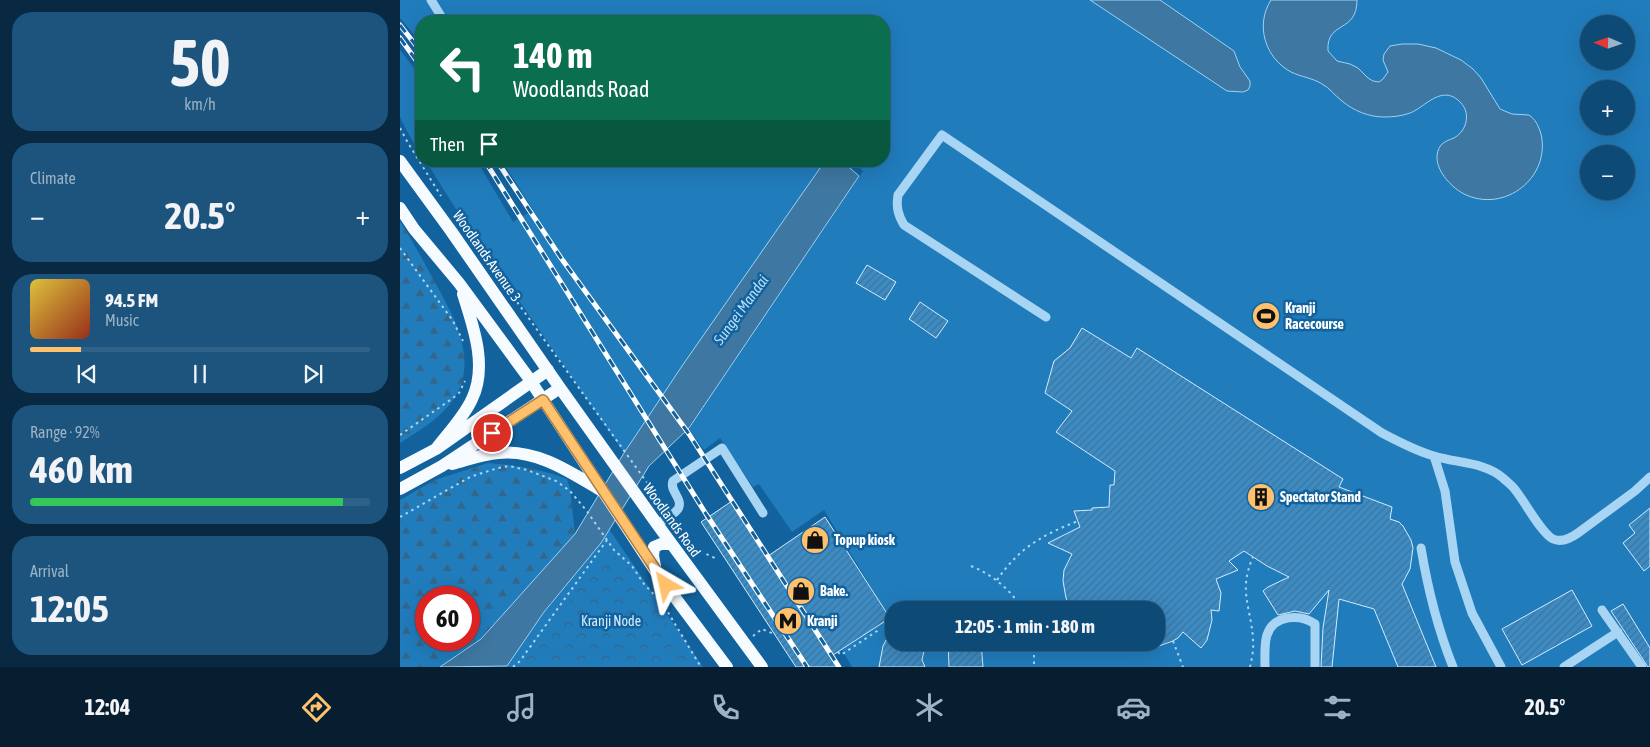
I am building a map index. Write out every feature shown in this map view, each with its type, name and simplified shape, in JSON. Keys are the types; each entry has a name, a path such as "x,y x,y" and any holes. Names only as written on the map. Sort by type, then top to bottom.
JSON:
{"main road":[{"name":"Woodlands Avenue 3","path":"400,161 548,370"},
{"path":"400,208 414,229 459,283 530,381 656,572 726,667"},
{"path":"436,449 465,411 476,391 478,379 476,339 459,283"},
{"path":"400,468 436,449 548,370"},
{"name":"Woodlands Road","path":"548,370 671,544 762,667"},
{"path":"400,489 442,466 560,388"},
{"path":"442,466 496,453 527,454 560,467 605,492"},
{"path":"656,572 653,556 654,547 661,544 671,544"}],"lane":[{"path":"430,0 440,15"},
{"path":"1046,317 904,225 898,215 896,203 898,195 942,135 1375,428 1399,442 1434,456 1475,465 1501,476 1516,490 1549,536 1554,539 1570,539 1635,491 1650,476"},
{"path":"657,524 678,509 679,504 672,488 673,481 722,448 763,513"},
{"path":"1434,456 1445,491 1455,562 1472,613 1501,667"},
{"path":"1421,548 1430,600 1442,641 1453,667"},
{"path":"1602,610 1642,667"},
{"path":"1265,667 1269,630 1280,621 1295,616 1307,618 1315,624 1315,667"},
{"path":"1564,667 1618,632"}],"path":[{"path":"400,128 415,154"},
{"path":"423,167 444,200"},
{"path":"400,248 453,321 466,345"},
{"path":"497,275 670,515 684,539 696,550 715,558"},
{"path":"400,435 459,393 466,378"},
{"path":"400,517 470,477 498,468 509,466 539,473 556,481 570,491 614,550 632,566 644,584 663,604 701,667"},
{"path":"997,580 1006,566 1026,547 1039,538 1078,522"},
{"path":"513,667 520,661 607,540"},
{"path":"1250,667 1253,640 1245,590 1247,575 1253,557"},
{"path":"971,566 997,580 1017,601"},
{"path":"743,643 762,629 774,634"},
{"path":"838,652 840,655 880,629"},
{"path":"1173,641 1183,667"},
{"path":"1034,651 1034,667"}],"green space":[{"name":"Kranji Racecourse","path":"400,0 1650,0 1650,667 852,667 842,650 885,621 885,651 1165,651 1165,601 885,601 885,610 824,510 792,532 759,484 753,487 720,438 704,450 689,429 863,171 859,167 890,167 890,15 415,15 415,36 400,18"},
{"path":"400,50 415,69 415,145 400,117"},
{"path":"430,167 481,167 513,222 533,210 506,167 821,167 682,366 624,453 452,203"},
{"path":"400,221 455,321 464,353 464,369 461,385 448,407 428,424 400,443"},
{"path":"488,463 528,468 567,479 570,489 575,534 480,640 480,586 415,586 415,651 463,651 440,667 400,667 400,500 435,480"},
{"name":"Kranji Node","path":"609,529 703,667 506,667 544,613 601,543"},
{"name":"Kranji Node","path":"607,549 628,567 698,667 520,667"}],"water":[{"path":"1090,0 1160,0 1234,51 1240,67 1250,81 1248,90 1243,92 1227,91"},
{"path":"1271,0 1357,0 1356,11 1347,23 1332,35 1328,51 1337,61 1358,68 1373,81 1379,82 1388,72 1383,60 1384,54 1390,46 1418,44 1436,48 1461,60 1481,78 1500,109 1512,114 1529,115 1536,123 1541,134 1542,150 1539,164 1532,177 1522,188 1509,195 1495,199 1479,199 1464,194 1452,186 1442,173 1437,159 1441,145 1458,135 1465,125 1466,113 1459,101 1451,96 1440,96 1415,111 1394,117 1367,115 1352,108 1315,80 1291,72 1282,66 1269,50 1263,30 1266,10"},
{"name":"Sungei Mandai","path":"821,167 849,167 859,176 689,428 649,466 601,543 544,612 507,666 440,667 463,651 480,651 480,640 575,534 624,453 682,366"}],"building":[{"path":"867,265 896,282 885,300 856,283"},
{"path":"920,302 948,321 936,338 909,319"},
{"name":"Spectator Stand","path":"1082,328 1131,358 1137,348 1343,479 1339,487 1392,507 1390,519 1399,522 1403,526 1413,548 1410,569 1402,584 1436,667 1398,667 1374,609 1339,599 1332,667 1321,667 1323,628 1329,590 1309,614 1295,611 1278,615 1263,591 1289,577 1244,551 1229,561 1238,570 1216,579 1221,593 1219,611 1211,610 1212,620 1207,640 1201,648 1183,632 1178,638 1165,644 1165,601 1067,601 1063,581 1064,570 1072,554 1048,543 1080,527 1074,511 1109,507 1110,485 1114,485 1115,471 1056,432 1072,411 1045,393 1054,361 1070,348"},
{"path":"732,501 768,556 825,517 885,610 885,621 833,655 840,667 796,667 701,522"},
{"path":"1650,508 1650,566 1644,571 1623,543 1635,533 1629,525"},
{"path":"1572,590 1592,626 1522,665 1502,629"},
{"path":"1623,604 1650,648 1650,667 1648,667 1611,611"},
{"path":"885,642 885,651 924,651 922,660 925,667 879,667"},
{"path":"948,651 982,651 983,667 949,667"}],"railway":[{"path":"400,25 415,44"},
{"path":"400,38 415,59"},
{"path":"489,167 706,514 807,667"},
{"path":"501,167 561,258 689,434 839,667"}],"place":[{"name":"Kranji Racecourse","path":"1266,316"},
{"name":"Spectator Stand","path":"1261,497"},
{"name":"Topup kiosk","path":"815,540"},
{"name":"Bake.","path":"801,591"},
{"name":"Kranji","path":"788,621"}],"route":[{"path":"492,433 543,400 666,585"}]}
